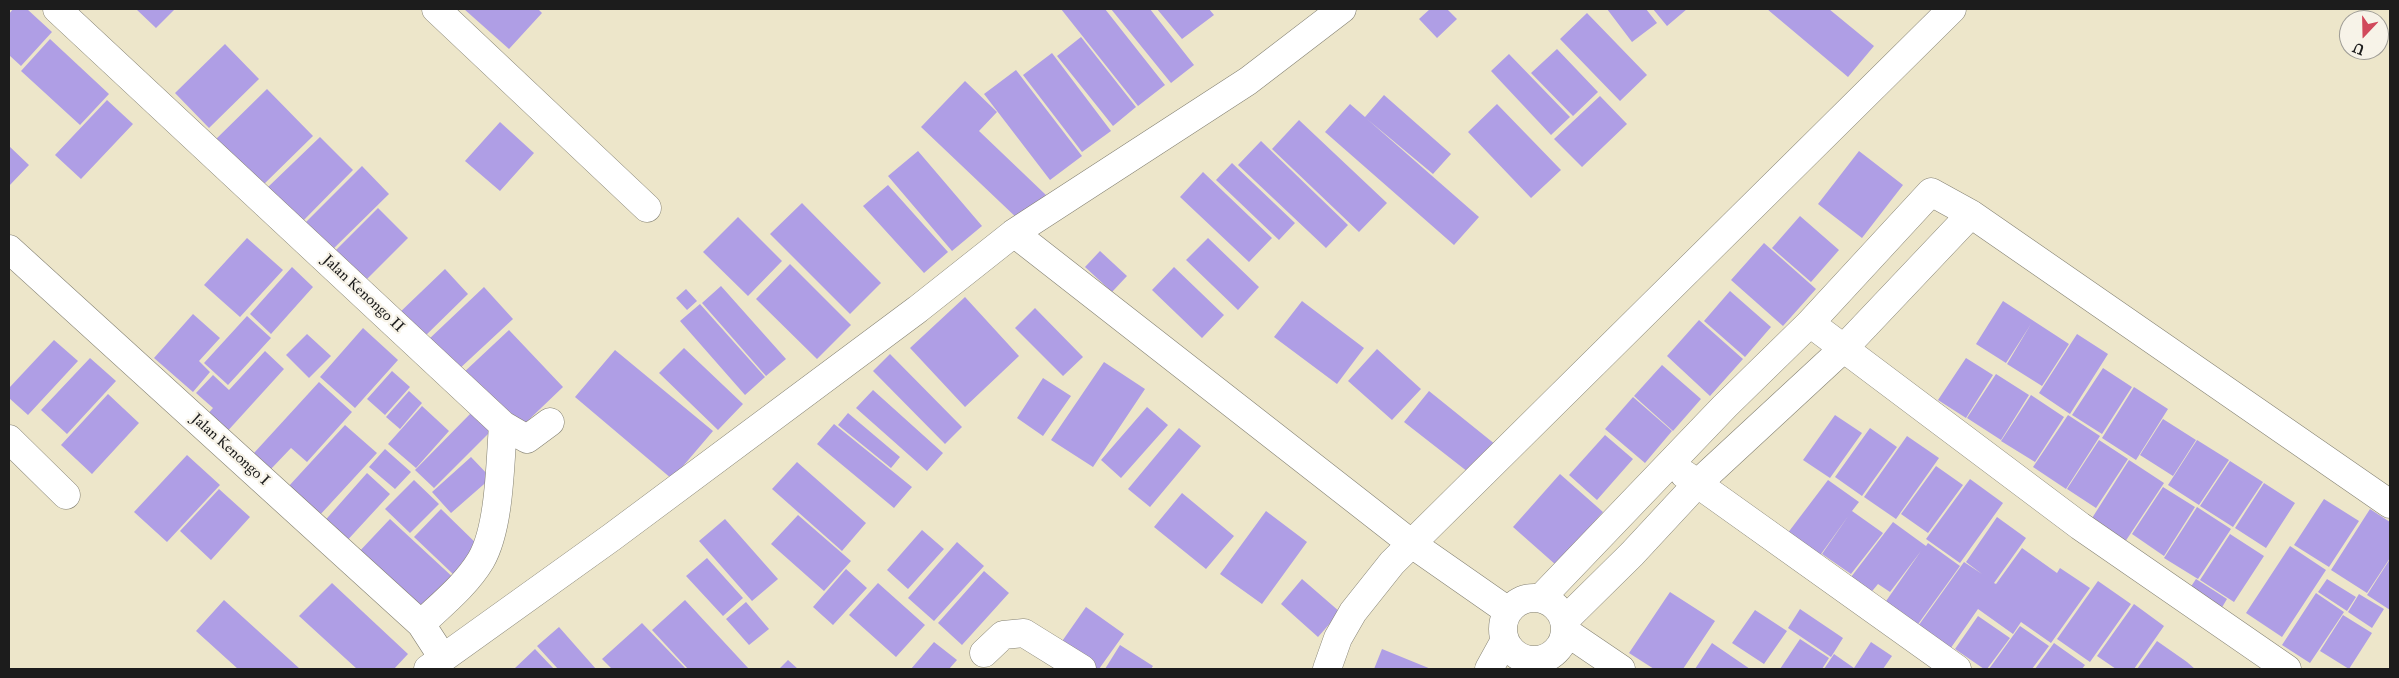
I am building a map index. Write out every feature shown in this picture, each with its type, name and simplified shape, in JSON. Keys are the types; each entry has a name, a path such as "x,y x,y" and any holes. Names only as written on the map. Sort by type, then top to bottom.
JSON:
{"street":[{"name":"Jalan Kenongo II","path":"57,9 503,424 527,439 550,422"},
{"path":"436,9 647,208"},
{"path":"436,664 612,537 918,309 1014,233 1248,81 1342,9"},
{"path":"1327,669 1338,638 1353,612 1392,563 1952,9"},
{"path":"1541,598 1725,406 1810,323 1929,192 1935,193 1971,214 2390,504"},
{"path":"1621,669 1565,626 1560,611 1552,603 1541,598 1522,600 1514,604 1508,611 1502,631 1511,650 1521,657 1538,664 1557,650 1565,626 1697,484 1844,348 1971,214"},
{"path":"1014,233 1412,544 1508,611"},
{"name":"Jalan Kenongo I","path":"9,249 421,624 436,664"},
{"path":"1810,323 2080,526 2287,669"},
{"path":"1725,406 1754,430"},
{"path":"421,624 468,580 485,551 496,503 503,424"},
{"path":"9,439 66,495"},
{"path":"1670,463 1957,669"},
{"path":"984,653 1003,635 1024,633 1082,669"},
{"path":"1489,669 1505,640"}],"building":[{"path":"13,9 27,9 52,32 21,66 9,55 9,14"},
{"path":"136,9 175,9 156,28"},
{"path":"464,9 538,9 542,13 509,49"},
{"path":"1061,9 1105,9 1165,85 1138,106"},
{"path":"1111,9 1150,9 1194,65 1171,83"},
{"path":"1157,9 1209,9 1214,15 1182,39"},
{"path":"1430,9 1447,9 1457,19 1437,38 1419,19"},
{"path":"1607,9 1646,9 1657,23 1632,42"},
{"path":"1653,9 1687,9 1667,26"},
{"path":"1767,9 1829,9 1874,46 1848,77"},
{"path":"1587,13 1647,75 1620,101 1560,39"},
{"path":"1081,37 1136,107 1113,126 1057,56"},
{"path":"50,39 109,94 80,125 21,71"},
{"path":"225,44 259,79 209,128 175,93"},
{"path":"1557,49 1598,92 1573,116 1531,73"},
{"path":"1052,53 1111,131 1082,152 1023,75"},
{"path":"1509,54 1570,117 1551,135 1491,71"},
{"path":"1016,70 1082,156 1050,180 984,94"},
{"path":"965,81 997,112 979,131 1046,195 1020,221 921,127"},
{"path":"267,89 313,136 259,189 212,143"},
{"path":"1384,95 1451,154 1433,174 1367,119 1479,217 1454,245 1325,132 1350,104 1365,117"},
{"path":"1600,96 1627,124 1582,167 1554,139"},
{"path":"107,100 133,124 81,179 55,155"},
{"path":"1497,104 1561,170 1531,198 1468,132"},
{"path":"1299,120 1387,203 1359,232 1272,149"},
{"path":"500,122 534,153 500,191 465,161"},
{"path":"320,137 353,170 302,222 267,188"},
{"path":"1261,141 1348,225 1326,248 1238,165"},
{"path":"9,146 29,165 9,186"},
{"path":"918,151 982,226 952,251 888,176"},
{"path":"1859,151 1903,185 1862,238 1818,204"},
{"path":"1232,163 1295,223 1279,240 1216,180"},
{"path":"362,166 389,194 328,254 301,227"},
{"path":"1203,172 1272,238 1249,262 1180,197"},
{"path":"888,185 948,252 924,273 863,206"},
{"path":"802,203 881,283 850,314 770,234"},
{"path":"378,208 408,238 360,286 330,256"},
{"path":"1800,216 1839,250 1811,282 1772,248"},
{"path":"738,217 782,261 748,296 703,252"},
{"path":"247,238 283,270 240,317 204,285"},
{"path":"1208,238 1259,287 1238,310 1186,260"},
{"path":"1764,243 1816,289 1783,326 1731,280"},
{"path":"1100,251 1127,276 1112,292 1085,267"},
{"path":"790,264 851,325 817,359 756,299"},
{"path":"292,267 313,287 271,334 250,314"},
{"path":"1174,267 1224,315 1202,338 1152,290"},
{"path":"445,269 468,294 421,340 397,315"},
{"path":"721,286 786,359 766,376 702,303"},
{"path":"484,287 513,319 457,371 428,340"},
{"path":"686,289 697,301 687,310 676,298"},
{"path":"1730,291 1771,327 1745,357 1704,321"},
{"path":"965,297 1019,356 965,407 910,348"},
{"path":"1302,301 1364,348 1337,384 1274,337"},
{"path":"2003,301 2069,344 2042,386 2007,364 2031,324 2006,363 1976,344"},
{"path":"700,304 765,377 745,395 680,321"},
{"path":"1035,308 1083,357 1063,376 1015,328"},
{"path":"193,314 220,338 199,361 210,372 193,392 154,358"},
{"path":"247,316 271,338 228,385 204,363"},
{"path":"1699,320 1743,359 1710,396 1667,356"},
{"path":"363,328 398,360 355,408 320,377"},
{"path":"509,330 563,387 517,431 462,374"},
{"path":"307,334 331,356 309,378 286,355"},
{"path":"2077,334 2108,354 2070,414 2039,393"},
{"path":"54,340 78,361 28,415 9,398 9,388"},
{"path":"684,348 743,404 718,430 659,373"},
{"path":"1377,349 1421,389 1392,420 1348,381"},
{"path":"615,350 713,431 672,479 575,397"},
{"path":"265,351 284,369 224,435 205,417 213,408 196,393 213,375 229,390"},
{"path":"890,354 962,427 945,444 873,371"},
{"path":"90,358 116,381 67,434 41,410"},
{"path":"1966,358 1993,375 1966,418 1938,400"},
{"path":"1104,362 1145,389 1093,467 1051,440"},
{"path":"1662,365 1701,399 1673,431 1634,396"},
{"path":"2103,368 2132,387 2102,434 2072,415"},
{"path":"392,371 410,387 385,415 367,399"},
{"path":"1996,374 2029,395 2001,440 1967,418"},
{"path":"1043,378 1071,396 1043,436 1017,418"},
{"path":"319,382 352,412 307,462 291,448 271,469 254,453"},
{"path":"2134,387 2168,409 2136,460 2102,438"},
{"path":"873,390 943,453 927,471 856,408"},
{"path":"409,391 422,403 400,429 386,417"},
{"path":"1429,391 1501,449 1477,479 1404,422"},
{"path":"108,394 139,423 92,474 61,445"},
{"path":"2031,395 2064,417 2035,462 2001,441"},
{"path":"1633,397 1672,431 1645,463 1605,429"},
{"path":"422,406 449,431 416,468 388,444"},
{"path":"1147,407 1168,425 1121,478 1101,460"},
{"path":"472,412 491,431 434,488 415,470"},
{"path":"848,413 900,457 891,468 838,425"},
{"path":"1835,415 1862,433 1830,478 1803,460"},
{"path":"2068,415 2100,436 2066,489 2033,467"},
{"path":"2163,419 2196,440 2173,476 2140,455"},
{"path":"834,424 912,487 894,508 817,444"},
{"path":"345,425 377,453 319,516 288,487"},
{"path":"1179,428 1201,446 1150,507 1128,489"},
{"path":"1870,428 1897,447 1862,496 1835,477"},
{"path":"1605,435 1633,459 1597,500 1569,475"},
{"path":"1907,436 1939,458 1896,519 1864,497"},
{"path":"2099,440 2128,459 2096,508 2067,489"},
{"path":"2197,440 2229,460 2199,505 2168,485"},
{"path":"385,449 411,472 395,489 369,467"},
{"path":"187,455 220,485 167,542 134,512"},
{"path":"471,457 491,478 451,513 432,492"},
{"path":"2129,460 2164,483 2121,548 2087,526"},
{"path":"2230,461 2263,482 2233,527 2200,506"},
{"path":"797,462 866,523 842,551 772,489"},
{"path":"1936,466 1963,485 1928,533 1901,514"},
{"path":"367,473 390,494 343,545 321,525"},
{"path":"1560,474 1603,512 1556,565 1513,527"},
{"path":"1970,479 2003,503 1960,563 1926,539"},
{"path":"414,480 439,504 410,533 385,509"},
{"path":"1828,480 1859,502 1852,511 1883,533 1851,574 1822,554 1849,515 1816,561 1784,538"},
{"path":"2264,483 2295,503 2266,548 2235,528"},
{"path":"2163,487 2195,507 2164,556 2132,534"},
{"path":"219,489 250,517 211,560 180,531"},
{"path":"1182,493 1234,536 1206,569 1154,527"},
{"path":"2324,499 2359,521 2329,567 2294,545"},
{"path":"2197,507 2231,529 2198,579 2164,558"},
{"path":"441,509 481,548 454,575 414,537"},
{"path":"2370,509 2390,522 2390,558 2367,593 2331,570"},
{"path":"1266,511 1307,542 1262,604 1220,574"},
{"path":"798,515 851,561 824,591 771,544"},
{"path":"1997,517 2026,538 1994,583 1996,584 2022,548 2057,573 2060,568 2090,588 2051,643 2021,622 2013,634 1978,609 1948,652 1916,629 1964,562 1982,574 1966,562"},
{"path":"390,519 457,581 423,618 356,555"},
{"path":"725,519 778,579 752,601 699,541"},
{"path":"1893,522 1926,546 1928,543 1960,566 1916,627 1884,604 1921,551 1890,592 1878,584 1868,596 1848,581"},
{"path":"922,530 944,549 908,589 887,570"},
{"path":"2230,534 2264,556 2234,602 2200,580"},
{"path":"957,542 984,566 934,621 908,598"},
{"path":"2290,546 2326,570 2282,637 2246,613"},
{"path":"707,558 743,598 723,616 686,576"},
{"path":"2390,559 2390,610 2367,595"},
{"path":"846,569 867,588 833,625 813,607"},
{"path":"984,571 1009,593 962,645 938,623"},
{"path":"1302,579 1340,612 1318,637 1281,604"},
{"path":"2196,579 2227,599 2218,614 2186,594"},
{"path":"2327,579 2356,597 2347,611 2318,592"},
{"path":"2098,581 2131,604 2090,662 2057,639"},
{"path":"332,583 408,654 394,669 357,669 299,616"},
{"path":"878,583 925,625 896,657 849,615"},
{"path":"1670,592 1715,621 1683,669 1654,669 1629,653"},
{"path":"2316,593 2344,612 2310,663 2282,645"},
{"path":"2359,594 2384,609 2372,628 2348,612"},
{"path":"224,600 300,669 238,669 196,631"},
{"path":"685,600 749,669 688,669 652,630"},
{"path":"746,602 769,629 749,645 726,619"},
{"path":"2134,604 2164,626 2134,669 2116,669 2097,656"},
{"path":"1086,607 1124,634 1099,669 1090,669 1058,647"},
{"path":"1800,609 1843,638 1831,657 1788,628"},
{"path":"1755,610 1787,631 1764,664 1732,643"},
{"path":"2343,615 2372,633 2349,669 2320,651"},
{"path":"1978,616 2010,638 1987,669 1984,669 1955,649"},
{"path":"642,623 686,669 612,669 602,659"},
{"path":"2020,626 2049,646 2032,669 1989,669"},
{"path":"559,627 596,669 558,669 537,646"},
{"path":"1800,639 1829,658 1822,669 1780,669"},
{"path":"2157,641 2187,662 2195,669 2137,669"},
{"path":"934,642 957,660 949,669 911,669"},
{"path":"1871,642 1892,656 1883,669 1824,669 1834,654 1854,668"},
{"path":"1712,643 1750,669 1695,669"},
{"path":"2054,643 2085,665 2082,669 2035,669"},
{"path":"1120,645 1153,666 1151,669 1105,669"},
{"path":"535,649 554,669 514,669"},
{"path":"1382,649 1431,669 1374,669"},
{"path":"788,660 798,669 779,669"}]}
